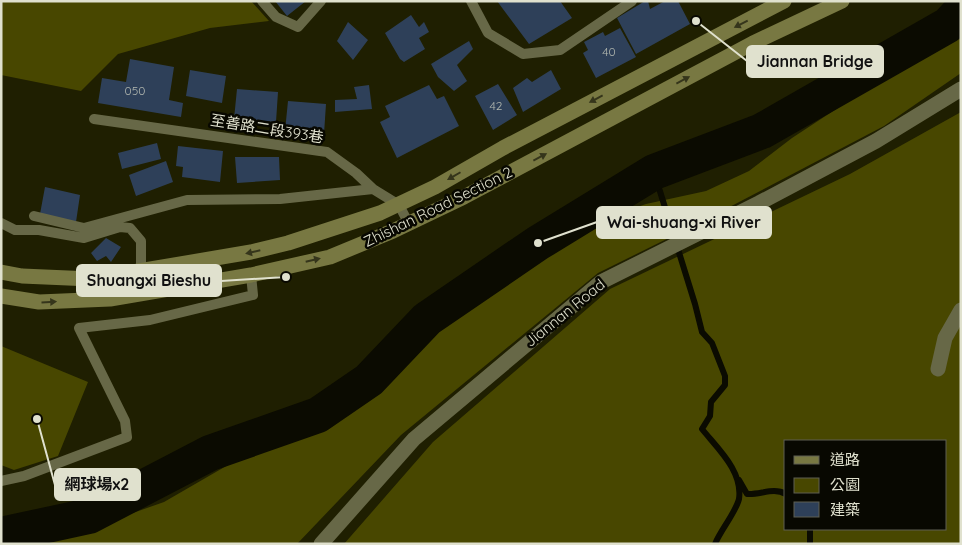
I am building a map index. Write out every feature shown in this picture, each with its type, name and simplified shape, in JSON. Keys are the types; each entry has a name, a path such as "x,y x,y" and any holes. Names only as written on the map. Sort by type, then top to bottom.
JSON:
{"street":[{"name":"Zhishan Road Section 2","path":"1,272 22,276 91,279 228,257 288,243 380,213 784,1"},
{"name":"Zhishan Road Section 2","path":"1,296 39,302 110,299 251,275 330,256 409,224 464,198 753,43 842,1"},
{"name":"Jiannan Road","path":"321,544 414,439 601,282 876,141 961,89"},
{"path":"938,369 945,338 961,310"}],"lane":[{"path":"262,1 276,17 298,27 321,1"},
{"path":"471,1 488,33 523,54 560,50 632,1"},
{"name":"至善路二段393巷","path":"94,119 327,152 373,188 398,204 409,224"},
{"path":"34,216 84,228 188,200 280,199 373,188"},
{"path":"1,223 15,230 39,230 84,238 120,226 130,228 141,241 141,271"},
{"path":"1,481 24,476 127,437 126,420 79,328 150,320 254,295 251,275"}],"green space":[{"path":"1,1 251,1 269,21 210,28 118,54 81,91 1,75"},
{"path":"961,27 961,73 884,126 697,224 598,273 401,435 297,544 14,544 90,528 164,502 247,454 301,434 361,398 457,315 501,281 600,220 646,204 706,191 749,171 792,138"},
{"path":"961,112 961,544 344,544 433,442 610,289 850,174"},
{"path":"1,346 88,382 58,456 14,470 1,465"}],"building":[{"path":"275,1 306,1 287,16"},
{"path":"497,1 560,1 572,18 529,44"},
{"path":"648,1 650,9 665,1 678,1 690,24 636,54 617,18"},
{"path":"411,15 419,27 424,22 429,32 419,38 425,49 404,62 400,59 385,33"},
{"path":"348,22 368,40 353,60 337,41"},
{"path":"620,28 636,57 596,78 583,53 588,50 584,42 603,32 605,36"},
{"path":"469,41 473,49 457,65 467,81 454,91 438,77 431,64"},
{"path":"130,59 174,67 169,100 183,103 181,117 98,103 102,78 126,82"},
{"path":"190,70 226,76 222,103 186,96"},
{"path":"551,70 561,89 523,112 513,88 527,78 532,82"},
{"path":"498,84 517,115 493,130 475,96"},
{"path":"369,85 372,109 335,112 335,100 357,99 354,87"},
{"path":"429,85 437,99 444,96 459,126 397,158 380,122 390,117 385,106"},
{"path":"237,89 278,92 276,122 234,119"},
{"path":"288,101 326,104 324,134 285,131"},
{"path":"157,143 161,159 122,169 118,153"},
{"path":"178,146 223,151 220,182 182,177 183,167 176,166"},
{"path":"235,157 279,157 280,180 237,183"},
{"path":"166,161 173,182 136,196 129,175"},
{"path":"45,187 80,195 76,222 40,214"},
{"path":"106,238 121,247 111,262 106,256 97,261 91,253"}],"waterway":[{"path":"1,535 89,516 210,453 318,415 369,380 427,319 538,243 654,172 762,131 948,25 961,11"},
{"path":"654,172 702,332 712,343 725,376 725,385 711,402 710,416 702,429 733,470 737,479 739,499 735,510 715,544"},
{"path":"739,480 747,494 772,491 784,493"},
{"path":"810,530 810,544"}],"place":[{"name":"Jiannan Bridge","path":"696,21"},
{"name":"Wai-shuang-xi River","path":"538,243"},
{"name":"Shuangxi Bieshu","path":"286,277"},
{"name":"網球場x2","path":"37,419"}]}
